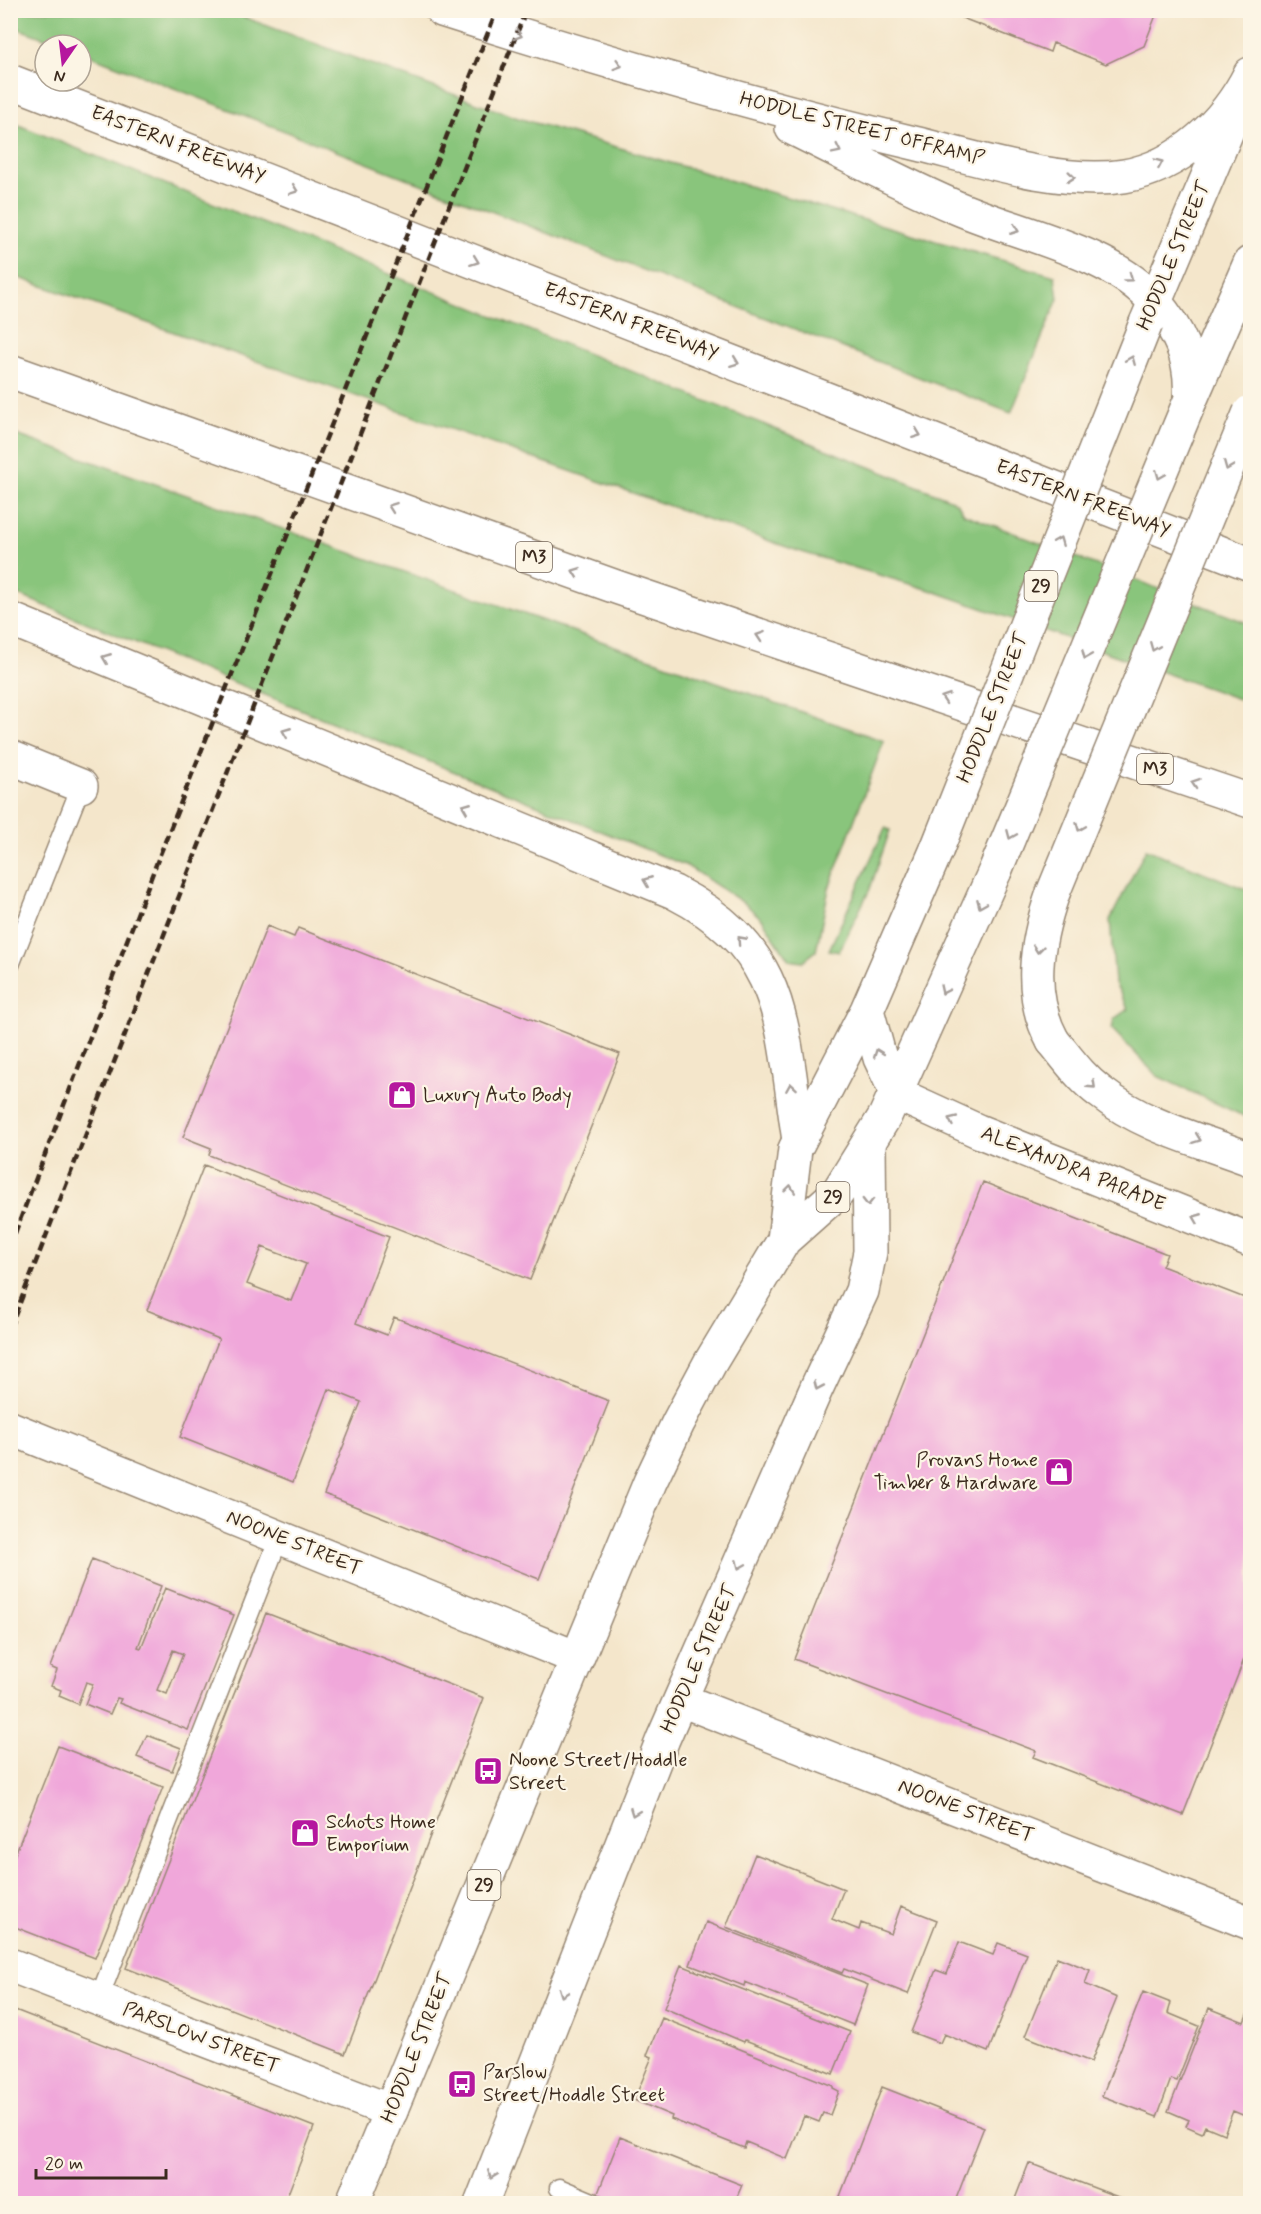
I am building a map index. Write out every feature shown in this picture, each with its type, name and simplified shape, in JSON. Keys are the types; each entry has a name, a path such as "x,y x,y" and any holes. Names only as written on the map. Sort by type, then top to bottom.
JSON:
{"main road":[{"name":"HODDLE STREET OFFRAMP","path":"442,10 562,48 728,96 1003,164 1059,175 1103,178 1127,175 1147,168 1189,146 1231,108 1251,74"},
{"name":"HODDLE STREET","path":"784,1240 793,1160 799,1140 867,1010 937,849 1150,312 1251,74"},
{"name":"EASTERN FREEWAY","path":"10,81 1251,564"},
{"path":"728,96 954,207 1110,266 1143,288 1150,312 1178,336 1191,369 1190,401"},
{"name":"HODDLE STREET","path":"352,2204 577,1658 678,1423 784,1240 838,1192 897,1094 995,872 1190,401 1251,263"},
{"name":"M3","path":"10,371 630,591 1251,801"},
{"path":"1251,412 1053,893 1039,938 1036,968 1041,1012 1053,1041 1087,1081 1118,1105 1144,1119 1251,1159"},
{"path":"10,618 674,892 700,905 740,938 752,953 771,986 779,1015 799,1140"},
{"path":"10,757 81,786"},
{"path":"867,1010 877,1050 897,1094"},
{"name":"ALEXANDRA PARADE","path":"897,1094 978,1131 1251,1240"},
{"name":"HODDLE STREET","path":"481,2204 663,1740 817,1387 862,1291 870,1252 869,1143"},
{"name":"NOONE STREET","path":"10,1428 577,1658"},
{"name":"NOONE STREET","path":"681,1700 1251,1923"},
{"name":"PARSLOW STREET","path":"10,1965 391,2111"}],"lane":[{"path":"10,965 81,786"},
{"path":"99,1998 279,1538"},
{"path":"559,2188 597,2204"}],"green space":[{"path":"10,11 227,11 518,118 1055,276 1058,299 1011,413 93,57 93,33 33,34 11,26"},
{"path":"11,122 952,500 958,504 964,514 1250,624 1250,703 930,590 798,551 11,275"},
{"path":"11,433 884,741 829,888 816,951 802,962 789,960 763,920 744,903 687,866 11,592"},
{"path":"885,828 890,830 870,889 839,952 829,950"},
{"path":"1146,849 1250,891 1250,1119 1157,1076 1112,1029 1114,1019 1128,1009 1115,983 1110,920"}],"building":[{"path":"1158,10 1144,46 1106,64 1053,43 1050,52 944,11"},
{"name":"Luxury Auto Body","path":"267,926 294,937 298,928 620,1054 530,1280 209,1155 211,1148 183,1137"},
{"path":"204,1165 389,1237 356,1323 387,1335 394,1317 609,1401 539,1579 324,1494 361,1402 329,1389 293,1482 180,1437 219,1339 147,1310","holes":["262,1247 306,1264 291,1301 247,1284"]},
{"name":"Provans Home Timber & Hardware","path":"983,1182 1167,1254 1162,1266 1250,1300 1250,1644 1183,1815 1033,1757 1036,1751 794,1659"},
{"path":"92,1559 161,1586 138,1647 141,1648 165,1588 234,1615 188,1730 119,1703 121,1699 117,1698 110,1714 85,1704 93,1684 86,1682 78,1704 59,1696 61,1690 51,1686 57,1670 50,1667","holes":["173,1650 183,1654 167,1694 157,1690"]},
{"name":"Schots Home Emporium","path":"266,1613 484,1698 345,2054 126,1968"},
{"path":"147,1735 181,1748 172,1771 137,1757"},
{"path":"58,1746 163,1787 95,1958 10,1925 10,1867"},
{"path":"755,1854 844,1889 832,1919 859,1930 861,1923 891,1934 901,1906 937,1920 908,1994 844,1969 842,1973 726,1927"},
{"path":"706,1922 868,1985 853,2025 745,1982 744,1986 690,1965"},
{"path":"959,1942 993,1955 998,1943 1027,1954 988,2052 944,2034 940,2043 911,2032 936,1970 947,1974"},
{"path":"1057,1957 1090,1970 1085,1984 1117,1998 1091,2062 1025,2036"},
{"path":"681,1965 850,2032 833,2074 745,2040 744,2042 664,2008"},
{"path":"1143,1992 1171,2003 1168,2013 1199,2026 1177,2081 1171,2079 1157,2117 1102,2096"},
{"path":"10,2008 314,2127 284,2204 10,2204"},
{"path":"1209,2008 1244,2022 1248,2012 1250,2013 1250,2103 1245,2116 1233,2111 1224,2134 1205,2126 1202,2133 1186,2126 1189,2120 1168,2111"},
{"path":"662,2018 833,2086 839,2091 830,2115 823,2113 819,2122 804,2116 787,2159 746,2142 744,2148 671,2119 672,2116 634,2100 652,2057 647,2055"},
{"path":"882,2087 984,2127 954,2204 837,2204"},
{"path":"620,2137 742,2185 734,2204 611,2204 596,2198"},
{"path":"1029,2163 1126,2200 1125,2204 1013,2204"}],"railway":[{"path":"10,1246 157,862 497,10"},
{"path":"10,1328 526,10"}],"place":[{"name":"Luxury Auto Body","path":"402,1095"},
{"name":"Provans Home Timber & Hardware","path":"1059,1472"},
{"name":"Noone Street/Hoddle Street","path":"488,1771"},
{"name":"Schots Home Emporium","path":"305,1833"},
{"name":"Parslow Street/Hoddle Street","path":"462,2084"}]}
